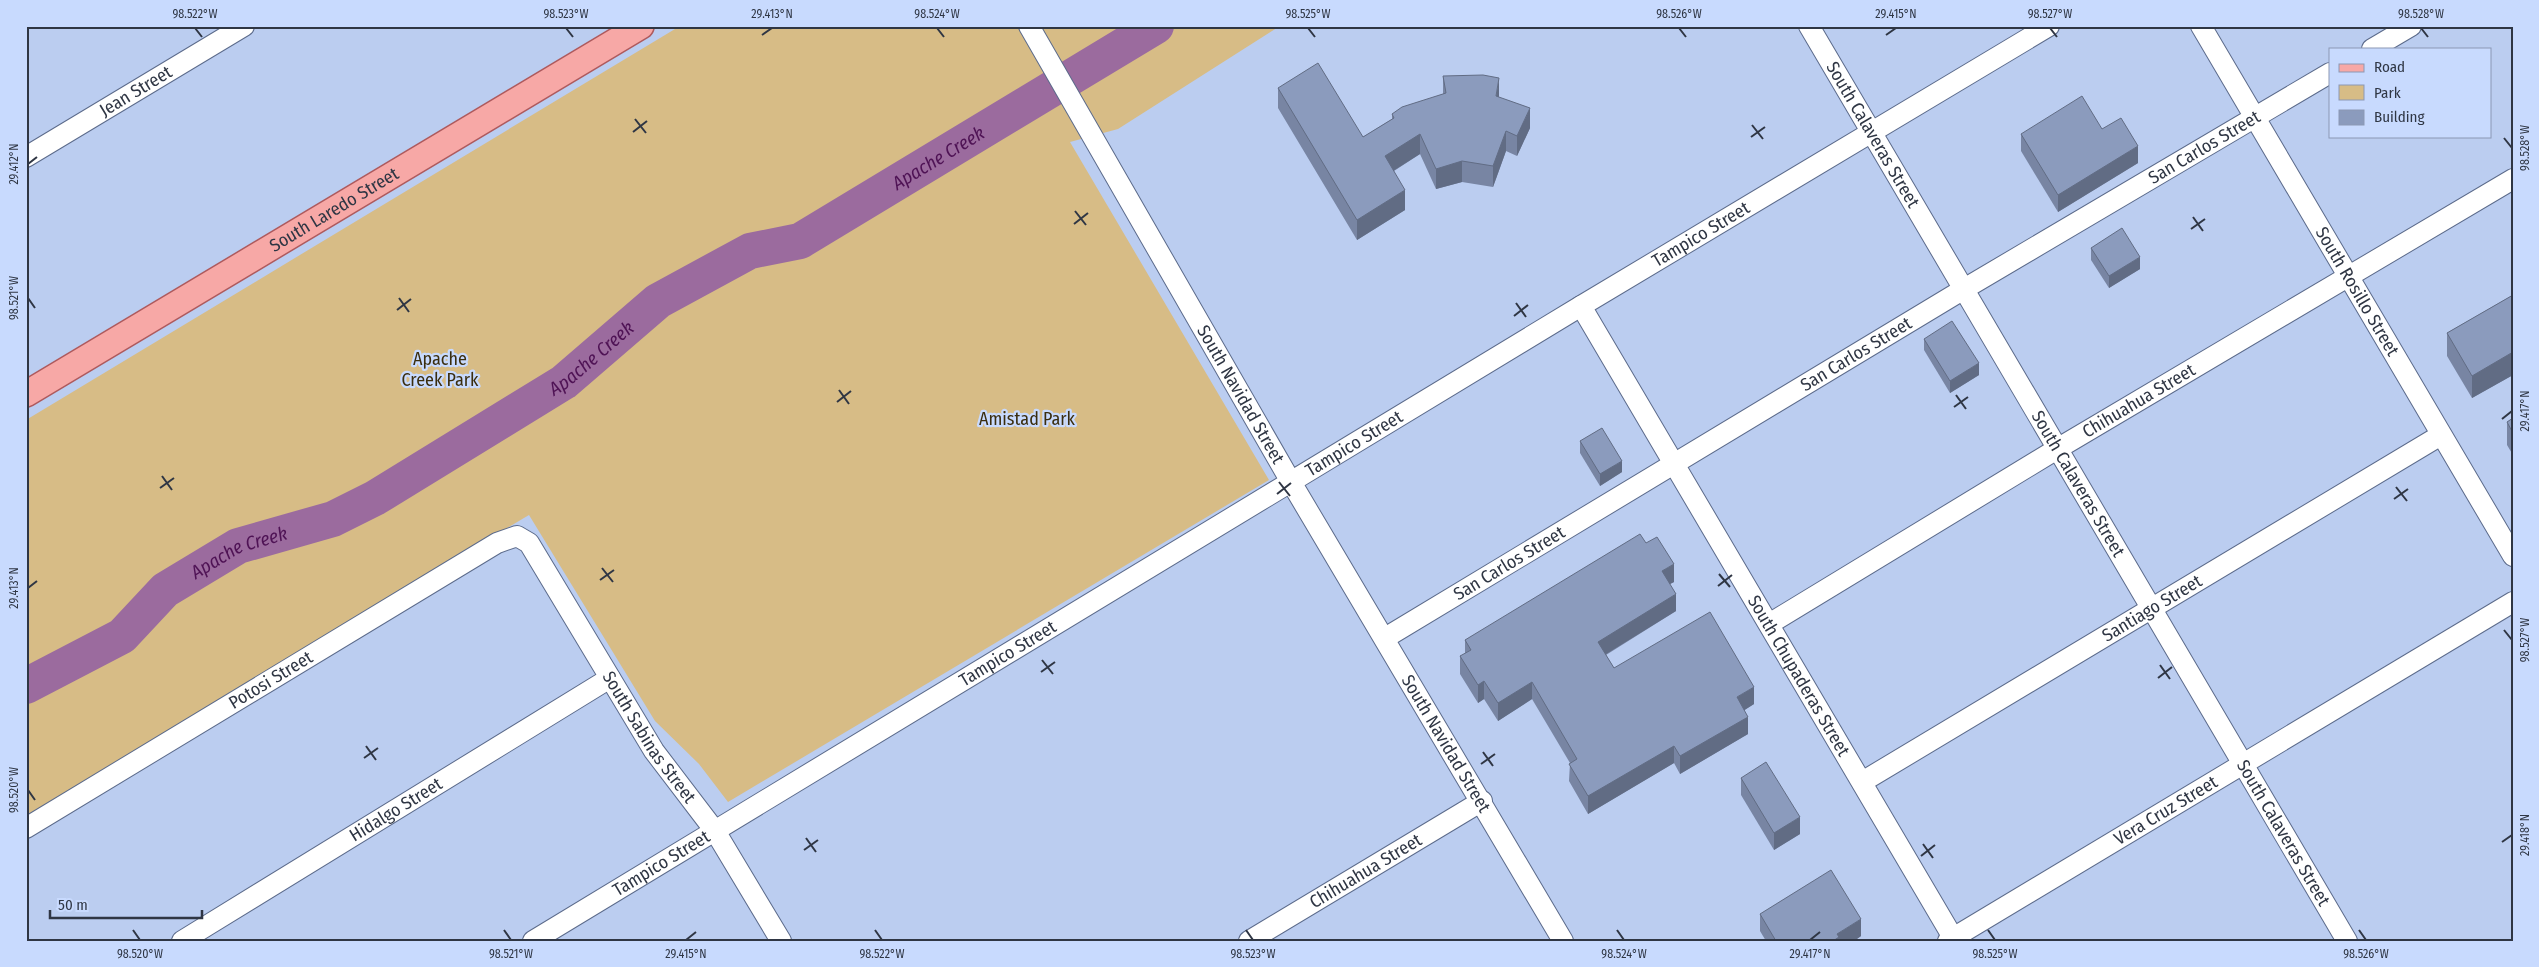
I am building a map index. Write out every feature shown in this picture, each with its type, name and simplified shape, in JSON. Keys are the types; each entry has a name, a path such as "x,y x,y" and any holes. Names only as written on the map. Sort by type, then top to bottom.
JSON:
{"main road":[{"name":"South Laredo Street","path":"26,394 641,26"}],"street":[{"name":"Jean Street","path":"26,157 244,26"},
{"name":"South Navidad Street","path":"1029,26 1291,482 1482,801 1563,941"},
{"name":"South Calaveras Street","path":"1809,26 2347,941"},
{"name":"Tampico Street","path":"533,941 1581,306 2049,26"},
{"name":"South Rosillo Street","path":"2201,26 2513,556"},
{"path":"2374,48 2411,26"},
{"name":"San Carlos Street","path":"1385,638 1675,465 1964,289 2329,74"},
{"name":"Chihuahua Street","path":"1769,624 2057,449 2513,179"},
{"name":"South Chupaderas Street","path":"1581,306 1862,782 1952,940"},
{"name":"Santiago Street","path":"1862,782 2441,435"},
{"name":"South Sabinas Street","path":"517,536 529,543 654,751 715,831 781,941"},
{"name":"Potosi Street","path":"26,828 497,543 517,536"},
{"name":"Vera Cruz Street","path":"1952,940 2513,602"},
{"name":"Hidalgo Street","path":"182,941 610,678"},
{"name":"Chihuahua Street","path":"1249,941 1482,801"}],"green space":[{"name":"Apache Creek Park","path":"680,26 1280,26 1118,129 1070,142 1269,480 728,802 699,764 655,721 529,515 26,816 26,420"}],"building":[{"path":"1318,63 1363,137 1394,118 1392,114 1402,107 1446,93 1443,76 1483,75 1499,78 1496,96 1530,108 1517,136 1506,131 1493,166 1462,161 1436,169 1420,134 1385,156 1405,190 1357,220 1278,88"},
{"path":"2082,96 2102,129 2121,118 2138,146 2058,195 2021,134"},
{"path":"2122,228 2140,257 2109,276 2091,248"},
{"path":"2513,295 2513,352 2472,376 2447,333"},
{"path":"1952,321 1979,363 1950,381 1924,339"},
{"path":"2513,418 2513,433 2507,422"},
{"path":"1602,428 1622,461 1600,474 1580,441"},
{"path":"1640,534 1646,543 1657,537 1674,564 1662,571 1676,594 1598,642 1614,668 1710,612 1754,687 1737,697 1748,717 1680,756 1674,746 1588,796 1569,764 1577,759 1532,682 1498,703 1484,681 1478,685 1460,656 1471,650 1465,640"},
{"path":"1766,762 1800,817 1774,833 1741,778"},
{"path":"1831,870 1861,919 1837,934 1839,937 1833,941 1776,941 1760,914"}],"waterway":[{"name":"Apache Creek","path":"26,686 122,636 165,590 238,546 333,519 375,498 564,382 658,301 750,251 800,241 1156,26"}],"park label":[{"name":"Amistad Park","path":"1027,419"}]}
